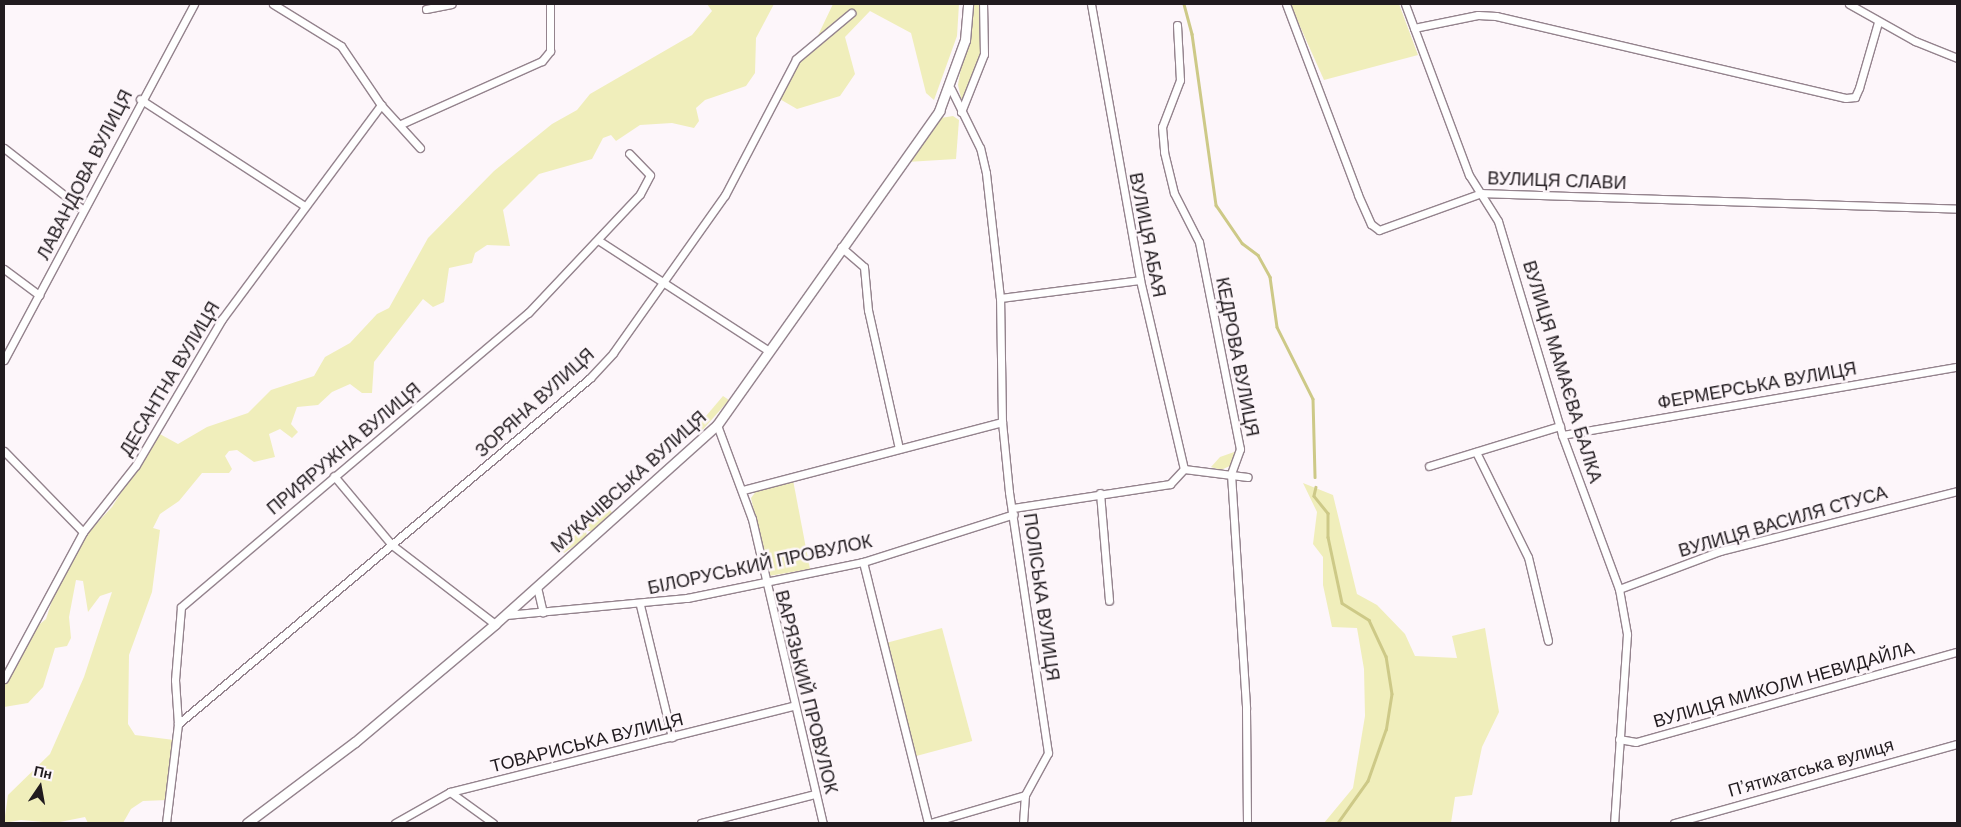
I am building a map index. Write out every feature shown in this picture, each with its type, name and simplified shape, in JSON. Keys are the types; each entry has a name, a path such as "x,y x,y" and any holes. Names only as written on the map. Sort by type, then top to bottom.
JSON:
{"street":[{"name":"ЛАВАНДОВА ВУЛИЦЯ","path":"4,360 140,99 194,4"},
{"path":"273,4 341,46 381,105 401,124 420,148"},
{"path":"426,9 452,4"},
{"path":"401,124 542,61 550,52 550,4"},
{"name":"МУКАЧІВСЬКА ВУЛИЦЯ","path":"247,823 355,742 495,624 717,425 951,89 965,40 968,4"},
{"path":"961,112 984,54 983,4"},
{"name":"ВУЛИЦЯ АБАЯ","path":"1091,4 1140,280 1184,469"},
{"name":"ВУЛИЦЯ СЛАВИ","path":"1286,4 1358,195 1375,229 1386,230 1482,193 1957,209"},
{"name":"ВУЛИЦЯ МАМАЄВА БАЛКА","path":"1404,4 1469,175 1498,221 1523,295 1562,435 1620,589 1628,634 1614,823"},
{"path":"1850,4 1869,11 1878,22 1957,58"},
{"name":"ЗОРЯНА ВУЛИЦЯ","path":"178,724 590,378 725,195 796,59 851,13"},
{"path":"1414,28 1478,15 1496,16 1846,98 1855,97 1859,88 1878,22"},
{"name":"КЕДРОВА ВУЛИЦЯ","path":"1177,25 1180,80 1162,127 1164,152 1174,193 1199,242 1219,331 1240,449 1231,474 1246,709 1247,823"},
{"path":"951,89 961,112"},
{"path":"140,99 303,205"},
{"name":"ДЕСАНТНА ВУЛИЦЯ","path":"4,679 83,532 136,465 222,319 303,205 381,105"},
{"name":"ПОЛІСЬКА ВУЛИЦЯ","path":"961,112 980,148 986,173 1000,298 1002,422 1026,619 1048,734 1048,753 1025,795"},
{"path":"4,148 82,209"},
{"name":"ПРИЯРУЖНА ВУЛИЦЯ","path":"166,823 178,724 175,680 181,607 334,476 487,350 598,240 640,194 650,175 629,153"},
{"path":"598,240 661,283 769,351"},
{"path":"841,247 864,267 868,310 899,449"},
{"path":"4,269 39,295"},
{"path":"1000,298 1140,280"},
{"name":"ФЕРМЕРСЬКА ВУЛИЦЯ","path":"1562,435 1957,367"},
{"path":"743,490 1002,422"},
{"name":"ВАРЯЗЬКИЙ ПРОВУЛОК","path":"717,425 743,490 793,706 823,823"},
{"path":"1429,466 1560,426"},
{"path":"4,450 83,532"},
{"path":"1476,452 1528,557 1548,641"},
{"path":"1184,469 1247,477"},
{"name":"БІЛОРУСЬКИЙ ПРОВУЛОК","path":"506,614 640,605 863,562 1014,511 1100,494 1170,484 1184,469"},
{"path":"334,476 392,545 495,624"},
{"name":"ВУЛИЦЯ ВАСИЛЯ СТУСА","path":"1620,589 1729,548 1957,491"},
{"path":"1100,494 1108,601"},
{"path":"863,562 929,823 1025,795 1023,823"},
{"path":"537,587 543,612"},
{"path":"640,605 672,736"},
{"name":"ВУЛИЦЯ МИКОЛИ НЕВИДАЙЛА","path":"1619,739 1636,742 1957,652"},
{"name":"ТОВАРИСЬКА ВУЛИЦЯ","path":"395,823 450,792 793,706"},
{"name":"Пʼятихатська вулиця","path":"1674,823 1957,744"},
{"path":"450,792 492,823"},
{"path":"701,823 815,794"}],"shaded area":[{"path":"707,4 774,4 756,38 755,73 746,86 705,100 696,108 699,121 694,128 672,123 640,125 616,141 611,135 603,138 592,159 539,174 503,210 510,246 487,245 475,253 472,263 449,268 444,302 433,307 423,299 374,362 372,393 362,393 350,384 332,392 318,405 297,407 291,424 298,432 292,438 280,429 269,434 275,457 254,462 237,450 229,451 225,456 232,469 229,473 202,473 179,501 160,514 153,528 160,530 152,592 129,655 128,724 135,735 174,740 168,800 143,801 131,809 123,823 88,823 85,817 55,823 21,820 4,823 8,795 50,754 84,677 112,592 100,596 88,612 83,581 76,580 69,617 71,638 67,646 55,648 43,687 28,703 4,707 4,683 35,628 46,619 56,588 84,537 112,507 158,433 178,444 207,427 248,413 271,390 314,376 325,357 350,343 377,314 389,308 428,238 494,171 552,124 577,110 590,94 692,35 712,11"},
{"path":"833,4 959,4 957,36 934,100 926,93 911,33 870,11 845,37 855,74 840,96 797,109 778,98 798,60 812,48"},
{"path":"972,4 980,4 981,54 962,102 958,85"},
{"path":"1290,4 1399,4 1418,55 1324,80"},
{"path":"953,116 959,120 956,159 907,162 941,118"},
{"path":"723,396 729,400 699,434 695,429"},
{"path":"1237,451 1232,465 1221,470 1211,467 1220,457"},
{"path":"793,480 810,569 769,576 751,498 757,490"},
{"path":"1303,483 1333,495 1357,594 1377,605 1405,634 1415,656 1457,658 1452,636 1485,628 1499,712 1482,747 1472,795 1455,797 1451,823 1324,823 1353,788 1365,716 1364,669 1357,628 1332,627 1323,585 1323,557 1313,544 1317,512"},
{"path":"608,507 613,514 593,531 586,531 587,537 564,553 560,548"},
{"path":"942,628 972,741 916,756 886,643"}],"waterway":[{"path":"1184,4 1192,34 1216,205 1242,243 1258,255 1270,277 1277,327 1313,399 1315,477"},
{"path":"1316,487 1314,496 1328,513 1328,537 1342,603 1369,620 1386,656 1392,694 1386,730 1368,781 1338,823"}]}
